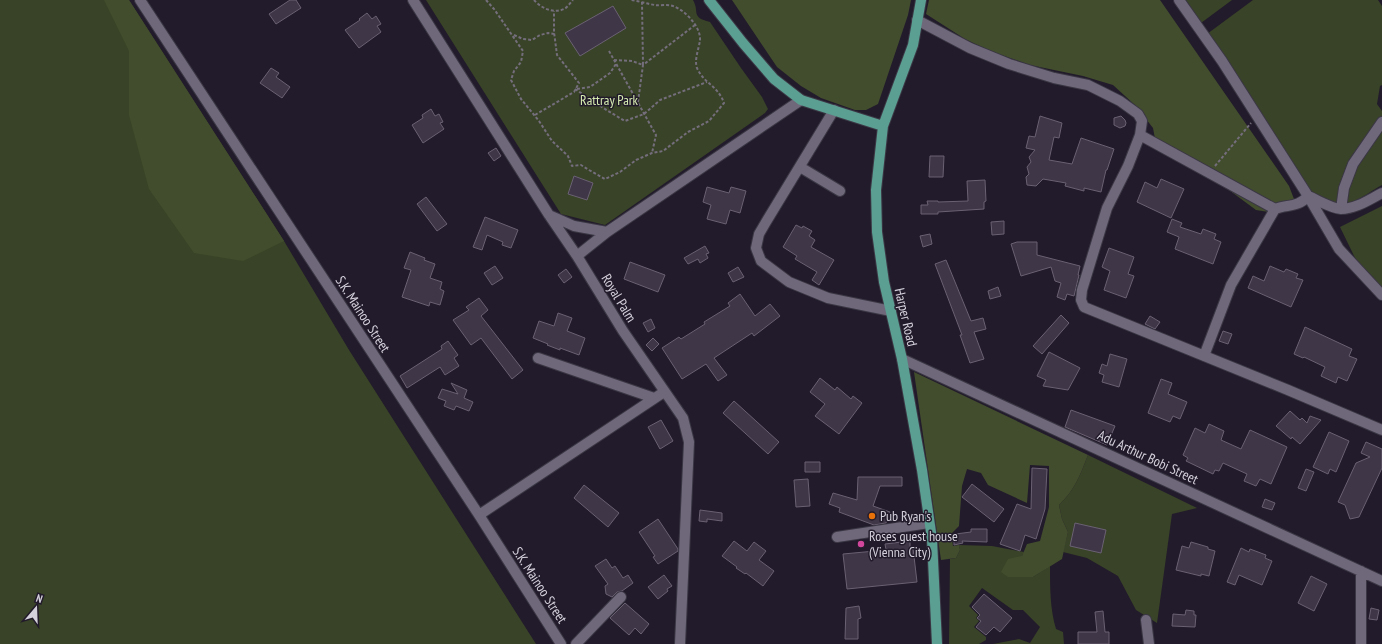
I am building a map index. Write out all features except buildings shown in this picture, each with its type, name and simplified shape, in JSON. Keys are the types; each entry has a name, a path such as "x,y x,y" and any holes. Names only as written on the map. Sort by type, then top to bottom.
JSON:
{"main road":[{"path":"709,0 743,43 774,78 801,100 884,126"},
{"name":"Harper Road","path":"921,0 913,45 884,126 876,190 877,232 884,282 902,359 930,523 937,644"}],"street":[{"name":"S.K. Mainoo Street","path":"140,0 479,515 561,644"},
{"name":"Royal Palm","path":"413,0 549,215 577,256 623,331 683,418 689,442 680,644"},
{"path":"1180,0 1222,61 1308,196 1339,249 1382,295"},
{"path":"918,20 970,48 1008,64 1054,78 1088,84 1120,101 1138,114 1142,121 1140,135 1128,166 1107,208 1082,290 1081,300 1084,307 1382,430"},
{"path":"577,256 607,232 801,100"},
{"path":"834,110 759,234 756,248 761,261 789,282 828,298 891,311"},
{"path":"1341,209 1344,188 1352,164 1382,122"},
{"path":"1140,135 1274,209 1300,204 1308,196"},
{"path":"800,167 840,191"},
{"path":"1308,196 1341,209 1358,206 1382,193"},
{"path":"1204,356 1231,285 1274,209"},
{"path":"549,215 574,226 607,232"},
{"path":"538,358 654,398"},
{"name":"Adu Arthur Bobi Street","path":"902,359 1382,580"},
{"path":"479,515 664,392"},
{"path":"837,537 930,523"},
{"path":"1361,571 1361,644"},
{"path":"576,644 621,597"},
{"path":"1146,620 1149,644"}],"path":[{"path":"486,0 513,35 523,51 521,62 514,71 511,80 521,99 552,141 568,156 572,166 581,164 605,179 620,172 636,160 652,153 663,151 688,132 710,121 724,103 721,96 711,84 704,80 697,69 696,59 700,35 695,25 682,11 672,5 655,5 642,1 631,0"},
{"path":"534,0 539,5 554,11 565,9 573,0"},
{"path":"638,102 643,65 642,1"},
{"path":"534,115 574,92 579,84 557,55 554,34 554,11"},
{"path":"643,65 695,25"},
{"path":"513,35 532,40 540,35 548,33 554,34"},
{"path":"609,51 656,135 652,153"},
{"path":"614,60 632,61 643,65"},
{"path":"575,89 590,87 610,73 616,64"},
{"path":"575,89 608,112 625,121 644,114 660,100 707,82"},
{"path":"1210,173 1256,116"}],"green space":[{"path":"0,0 129,0 284,241 349,350 536,644 0,644"},
{"path":"104,0 129,0 284,241 243,261 194,253 149,189 129,115 129,51"},
{"name":"Rattray Park","path":"426,0 693,0 698,16 710,22 762,97 768,109 765,113 605,225 561,214"},
{"path":"732,0 911,0 908,15 878,104 866,110 855,110 821,98 801,86 777,67"},
{"path":"929,0 1160,0 1289,186 1294,199 1290,210 1275,213 1256,210 1206,173 1156,144 1153,128 1136,106 1113,85 1083,76 1030,65 990,51 965,39 926,14"},
{"path":"1186,0 1232,0 1201,23"},
{"path":"1253,0 1378,0 1382,6 1382,85 1380,86 1377,104 1382,111 1382,185 1356,201 1340,203 1328,201 1306,188 1207,34"},
{"path":"1382,206 1382,290 1358,264 1340,227"},
{"path":"914,372 1088,455 1080,476 1069,494 1059,505 1062,519 1068,532 1062,559 1033,577 1008,577 1001,572 1008,559 1022,556 1027,544 1040,541 1049,507 1049,466 1030,465 1027,503 988,485 981,473 967,469 962,486 959,526 951,534 953,546 959,545 960,550 956,558 941,560"},
{"path":"1088,455 1197,508 1172,514 1157,623 1136,610 1118,576 1087,558 1063,552 1068,532 1062,519 1059,505 1069,494 1080,476"},
{"path":"959,545 992,546 1024,552 1022,556 1033,577 1050,566 1051,606 1056,629 1063,632 1064,644 993,644 1019,639 1030,643 1040,627 1023,610 1013,610 982,588 969,606 978,615 976,618 979,621 974,627 986,637 986,640 979,644 949,644 950,559 956,558 960,550"}],"place":[{"name":"Pub Ryan's","path":"872,516"},
{"name":"Roses guest house (Vienna City)","path":"861,544"}]}
